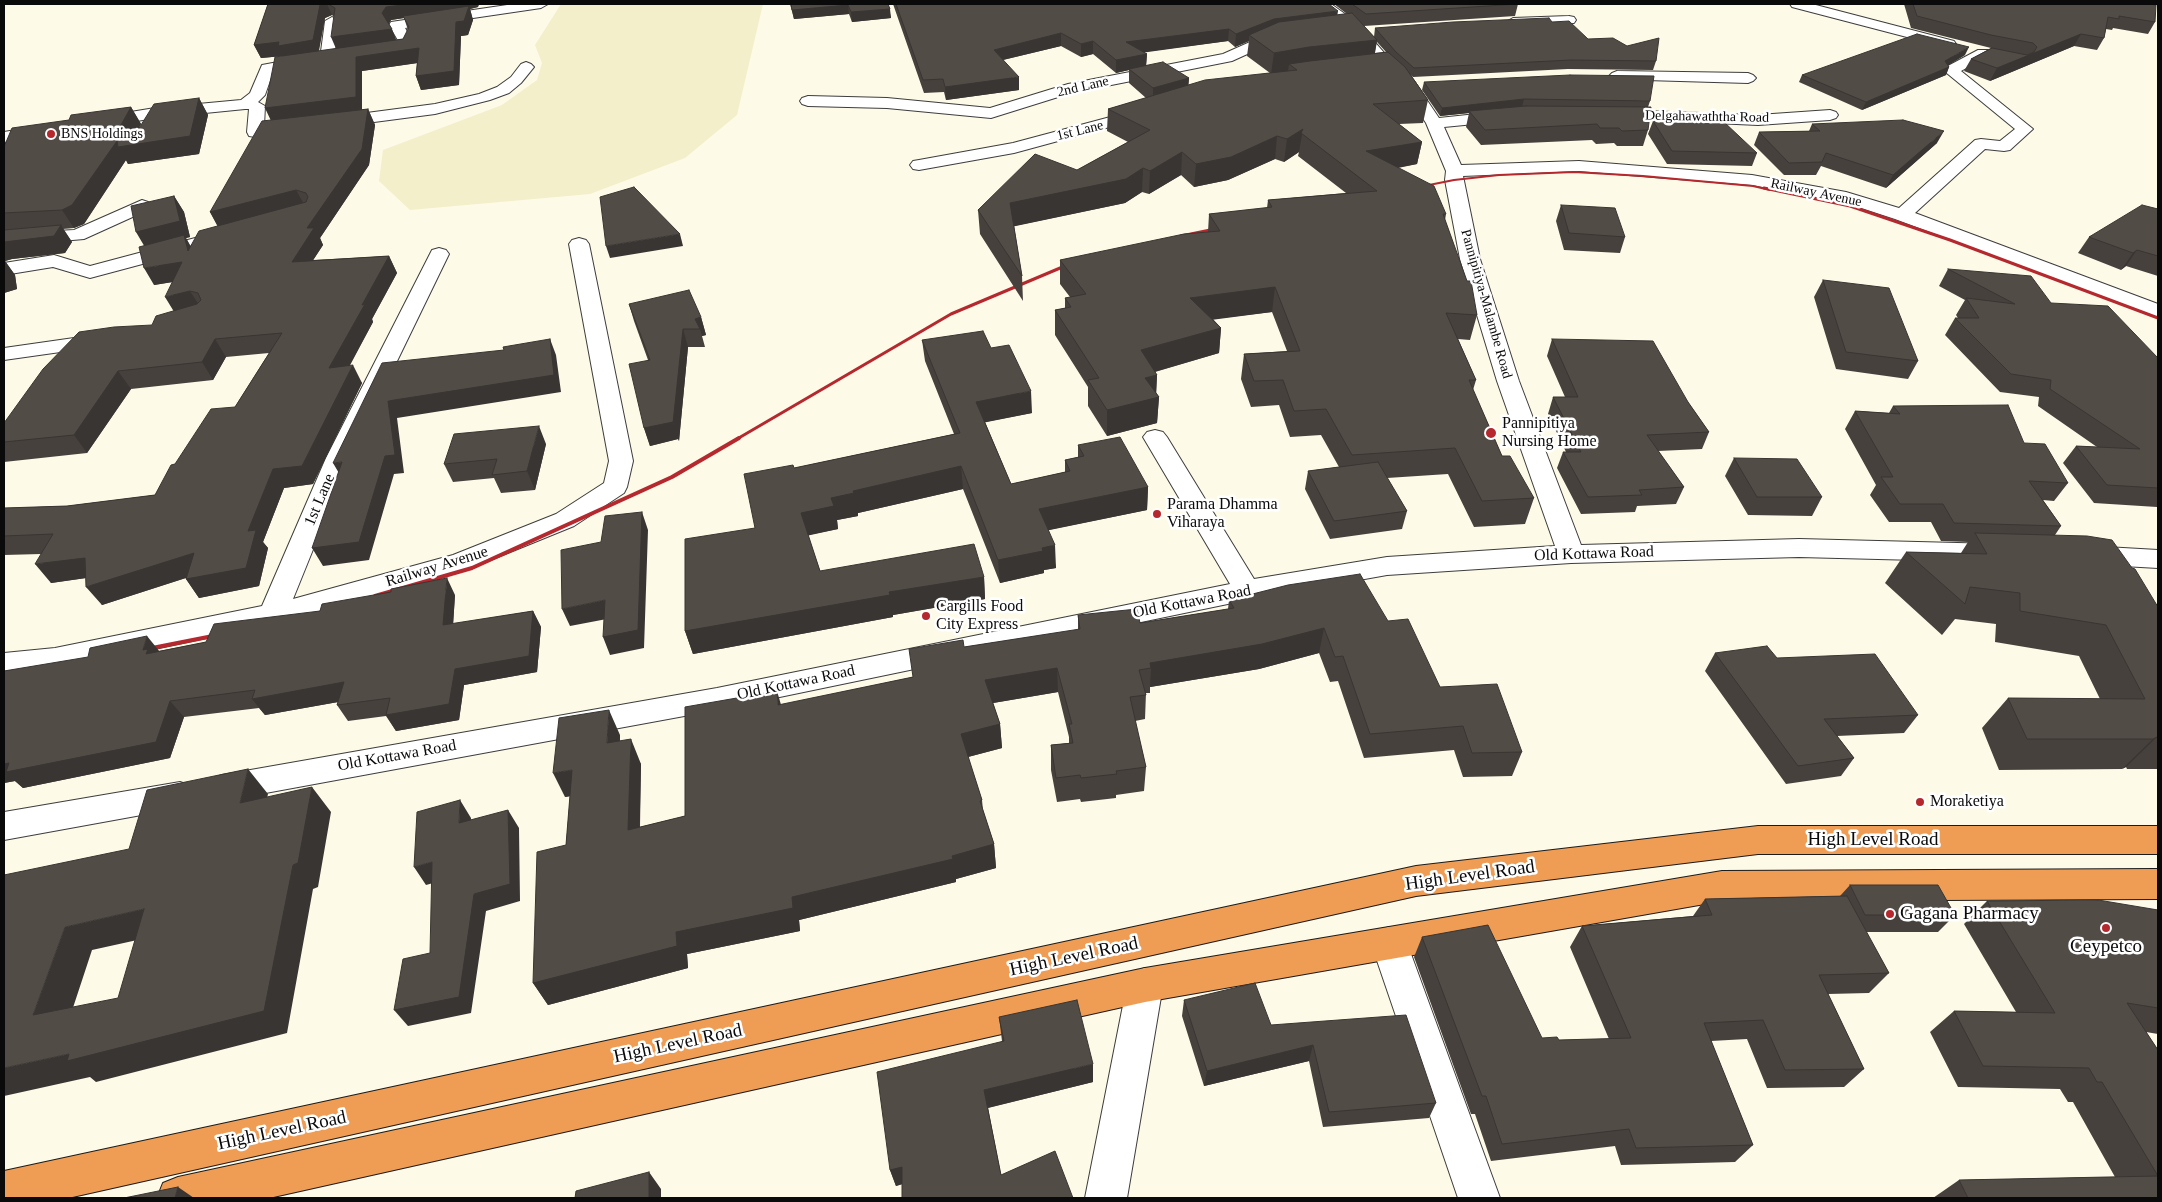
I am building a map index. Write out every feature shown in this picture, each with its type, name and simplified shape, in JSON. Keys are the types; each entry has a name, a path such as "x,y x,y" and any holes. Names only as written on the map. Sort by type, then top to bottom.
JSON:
{"highway":[{"name":"High Level Road","path":"4,1192 1416,881 1758,840 2158,840"},
{"path":"178,1198 229,1193 1145,985 1722,886 2158,884"}],"street":[{"path":"365,53 403,48 406,42 395,18 541,4"},
{"name":"Pannipitiya-Malambe Road","path":"1322,4 1357,30 1379,67 1418,83 1456,170 1454,180 1470,259 1508,381 1571,554"},
{"path":"1797,4 1988,54 1952,70 2025,129 2004,146 1981,144 1902,216"},
{"path":"1500,23 1569,20"},
{"path":"327,59 332,21"},
{"name":"2nd Lane","path":"808,101 887,103 991,113 1068,89 1227,58 1274,37 1300,34"},
{"path":"245,104 257,95 268,68 346,56"},
{"path":"86,124 155,113 245,104 258,106 255,132 435,108 484,97 510,85 526,67"},
{"path":"1598,76 1748,78"},
{"name":"1st Lane","path":"919,165 1014,148 1162,108"},
{"path":"149,130 153,124 155,113"},
{"path":"1434,123 1522,114"},
{"name":"Delgahawaththa Road","path":"1598,115 1682,116 1758,120 1830,116"},
{"path":"11,140 57,128"},
{"name":"Railway Avenue","path":"1456,170 1579,166 1752,180 1846,197 2158,311"},
{"path":"4,240 77,235 142,206"},
{"path":"4,269 54,261 90,272 249,229"},
{"name":"Railway Avenue","path":"4,664 55,659 273,614 462,562 565,520 615,487 621,461 579,244"},
{"name":"1st Lane","path":"273,614 338,458 439,254"},
{"path":"4,354 120,337"},
{"path":"1155,437 1247,590"},
{"name":"Old Kottawa Road","path":"4,826 717,699 1247,590 1388,566 1571,554 1799,548 2024,554"},
{"path":"2064,555 2158,559"},
{"path":"2103,556 2120,580"},
{"path":"1389,943 1479,1198"},
{"path":"1106,1198 1145,985"}],"shaded area":[{"path":"561,4 763,4 737,115 685,158 590,194 410,210 379,181 383,150 502,105 537,80 542,63 535,45"}],"building":[{"path":"268,4 322,4 320,5 313,40 278,46 279,42 254,45"},
{"path":"328,4 410,4 386,7 382,13 392,29 331,37 335,8"},
{"path":"791,4 888,4 890,9 851,12 848,5 792,10"},
{"path":"896,4 1329,4 1338,11 1274,19 1236,34 1229,29 1126,42 1147,54 1116,60 1093,41 1081,44 1061,33 994,50 1019,77 945,87 943,79 923,80"},
{"path":"1352,4 1518,4 1366,14"},
{"path":"1913,4 2156,5 2155,22 2119,16 2119,19 2108,17 2104,38 2081,34 1997,68 1971,59 1992,48 2027,55 2034,52 2037,47 2033,43 1991,35 1917,16"},
{"path":"469,6 464,21 456,22 454,71 416,76 419,48 356,57 356,97 265,108 275,57 403,39 409,27 403,16"},
{"path":"1352,13 1377,40 1309,47 1274,53 1249,35 1279,22"},
{"path":"1549,18 1552,22 1569,21 1588,39 1613,38 1627,46 1659,38 1656,61 1571,60 1414,68 1396,52 1375,28 1453,22"},
{"path":"1917,34 1969,47 1945,61 1949,67 1866,102 1802,75"},
{"path":"1388,52 1405,67 1428,100 1373,104 1422,142 1366,151 1434,186 1446,214 1443,214 1467,281 1471,281 1477,315 1446,313 1476,380 1469,380 1502,456 1510,456 1534,498 1482,501 1455,448 1352,455 1326,409 1294,411 1283,380 1254,381 1244,354 1300,351 1275,287 1190,298 1221,328 1141,350 1157,375 1145,378 1159,397 1107,410 1088,380 1099,378 1055,310 1071,307 1065,298 1086,294 1060,260 1184,234 1220,231 1209,214 1272,207 1268,200 1377,191 1301,133 1303,129 1287,139 1277,136 1231,157 1196,164 1182,152 1150,171 1143,168 1126,179 1010,203 1022,276 978,210 1035,154 1077,170 1150,130 1108,109 1205,80 1297,70 1289,64"},
{"path":"1163,62 1189,78 1153,88 1129,69"},
{"path":"1570,75 1654,76 1650,101 1524,99 1442,108 1424,82"},
{"path":"199,98 190,136 118,147 117,141 72,205 62,210 4,213 4,147 12,128 69,120 71,115 131,107 116,134 121,138 133,138 154,104"},
{"path":"1526,106 1651,107 1648,130 1622,131 1619,128 1600,128 1597,124 1485,130 1469,111"},
{"path":"368,109 362,149 307,228 314,228 292,262 389,256 362,305 365,304 329,368 353,365 302,466 273,469 248,531 256,530 246,568 186,579 194,553 86,587 85,558 35,564 53,534 4,536 4,508 67,506 155,495 171,465 175,464 211,409 235,407 282,333 215,339 202,362 118,371 74,435 4,442 4,423 43,369 79,332 114,327 152,325 156,316 197,304 201,300 198,293 190,291 165,297 182,262 144,268 139,247 184,235 188,251 199,231 306,202 308,197 306,193 296,190 210,212 262,121"},
{"path":"1903,120 1944,131 1893,175 1826,153 1822,162 1789,163 1759,132 1820,131 1812,124"},
{"path":"1653,121 1724,122 1757,153 1672,151"},
{"path":"634,187 680,234 606,246 600,197"},
{"path":"174,196 180,221 136,232 131,206"},
{"path":"1561,205 1615,208 1625,237 1569,233"},
{"path":"2142,205 2158,209 2158,256 2137,250 2133,253 2089,237"},
{"path":"61,225 54,236 4,242 4,230"},
{"path":"1948,269 2031,276 2051,303 2108,306 2158,358 2158,488 2107,485 2076,446 2140,449 2050,389 2051,380 2011,374 1955,318 1979,318 1966,298 2015,304"},
{"path":"1823,280 1889,288 1918,361 1846,352"},
{"path":"689,290 701,317 695,319 700,329 683,329 673,423 644,428 629,364 650,360 629,304"},
{"path":"983,331 991,348 1009,345 1031,391 976,402 1011,484 1070,471 1065,460 1084,456 1078,445 1120,437 1148,487 1039,509 1055,545 1042,548 1043,551 998,560 961,466 853,491 854,493 831,498 834,506 801,513 820,571 974,544 984,577 889,592 890,595 685,631 685,539 755,528 744,474 793,465 794,468 960,433 922,340"},
{"path":"550,339 554,375 388,401 395,455 385,456 359,542 312,548 342,462 333,463 382,363 504,350 503,347"},
{"path":"1552,339 1653,341 1688,402 1709,432 1647,435 1684,487 1639,490 1642,495 1588,497 1563,452 1581,452 1553,397 1578,397"},
{"path":"2008,405 2024,443 2045,444 2068,483 2029,481 2061,526 1954,523 1943,504 1900,504 1881,477 1893,477 1855,411 1900,414 1893,406"},
{"path":"539,426 527,471 492,475 497,459 444,464 454,434"},
{"path":"1734,458 1797,459 1822,497 1757,497"},
{"path":"1378,462 1407,511 1334,521 1308,471"},
{"path":"642,512 638,630 603,637 605,600 562,609 561,550 601,542 605,516"},
{"path":"1975,533 2087,536 2112,540 2132,568 2135,569 2158,607 2158,739 2157,737 2153,739 2027,739 2008,698 2145,699 2106,625 2020,611 2020,593 1970,587 1965,604 1906,552 1987,554"},
{"path":"1360,574 1388,621 1408,619 1440,687 1497,684 1522,752 1472,753 1463,726 1370,734 1343,656 1335,657 1324,628 1262,644 1150,663 1151,668 1139,670 1146,695 1130,697 1146,767 1116,771 1117,774 1081,778 1080,775 1056,778 1051,745 1073,743 1069,724 1072,724 1057,668 985,680 1000,724 961,734 994,844 952,856 953,859 792,897 793,908 676,932 677,946 533,983 537,852 566,845 572,770 553,773 559,718 609,710 607,743 631,739 628,830 685,816 685,707 777,691 778,705 913,677 909,649 963,640 964,647 1080,629 1078,615 1137,609 1140,623 1234,608 1229,600 1288,585"},
{"path":"447,578 443,625 533,611 529,656 455,669 449,704 386,715 390,698 337,705 344,682 252,699 255,690 170,701 156,742 6,772 9,763 4,764 4,671 88,657 90,648 147,636 143,650 148,649 146,654 206,642 214,624 320,611 322,604 391,592 391,589"},
{"path":"1767,646 1777,658 1875,654 1918,715 1824,719 1854,758 1798,766 1715,653"},
{"path":"248,769 240,803 312,787 298,863 293,865 264,1011 67,1061 69,1054 4,1068 4,875 129,849 147,790","holes":["144,909 118,998 33,1015 65,927"]},
{"path":"460,800 459,823 508,810 510,884 474,894 459,997 394,1010 403,959 430,953 432,862 414,867 417,812"},
{"path":"1850,885 1938,885 1955,915 1865,915"},
{"path":"1847,896 1889,973 1819,975 1864,1069 1785,1070 1763,1020 1704,1023 1753,1145 1636,1148 1629,1129 1502,1144 1486,1096 1482,1096 1422,937 1488,925 1542,1038 1557,1037 1559,1040 1631,1038 1582,926 1712,915 1705,899"},
{"path":"2098,900 2158,910 2158,1008 2127,1003 2158,1050 2158,1176 2102,1082 2097,1082 2089,1068 1983,1066 1954,1011 2055,1013 1987,901"},
{"path":"1255,983 1271,1025 1406,1015 1436,1103 1329,1112 1313,1045 1207,1071 1184,1000"},
{"path":"1077,1000 1093,1064 984,1090 1001,1175 1055,1151 1073,1198 902,1198 902,1167 890,1170 877,1072 1004,1041 999,1017"},
{"path":"649,1172 649,1198 575,1198 576,1191"},
{"path":"2158,1176 2158,1198 1968,1198 1959,1180"},
{"path":"178,1187 175,1198 124,1198"}],"railway":[{"path":"1419,187 1454,180 1499,175 1574,172 1753,186 1770,190"},
{"path":"1764,188 1850,206 1950,240 2158,318"},
{"path":"1181,236 1220,228"},
{"path":"737,439 951,314 1072,263"},
{"path":"375,596 472,568 672,477 739,438"},
{"path":"142,650 223,634"}],"place":[{"name":"BNS Holdings","path":"51,134"},
{"name":"Pannipitiya Nursing Home","path":"1491,433"},
{"name":"Parama Dhamma Viharaya","path":"1157,514"},
{"name":"Cargills Food City Express","path":"926,616"},
{"name":"Moraketiya","path":"1920,802"},
{"name":"Gagana Pharmacy","path":"1890,914"},
{"name":"Ceypetco","path":"2106,928"}]}
